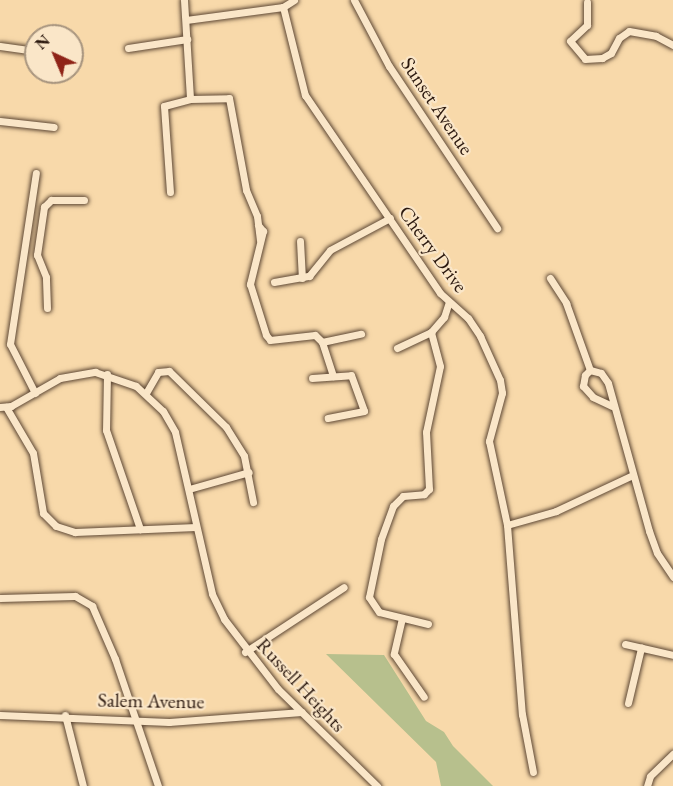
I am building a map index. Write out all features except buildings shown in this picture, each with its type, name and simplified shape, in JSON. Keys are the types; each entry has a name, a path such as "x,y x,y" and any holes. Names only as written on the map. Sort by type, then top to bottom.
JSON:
{"street":[{"path":"184,0 190,99"},
{"path":"186,20 283,6 294,0"},
{"name":"Sunset Avenue","path":"354,0 390,66 497,228"},
{"path":"587,2 588,26 570,41 585,59 611,53 619,38 629,31 656,36 673,45"},
{"name":"Cherry Drive","path":"283,6 305,94 449,302 480,336 500,380 502,393 489,441 507,525 522,714 533,771"},
{"path":"128,48 187,39"},
{"path":"0,46 24,49"},
{"path":"170,192 164,106 190,99 226,97 230,100 246,190 258,225 260,240 250,284 267,338 312,334 322,342 333,376"},
{"path":"0,121 54,127"},
{"path":"35,393 10,344 36,173"},
{"path":"47,308 46,277 37,255 41,227 49,200 84,200"},
{"path":"274,282 313,274 330,250 390,218"},
{"path":"28,225 41,227"},
{"path":"300,241 302,278"},
{"path":"550,278 566,303 590,370 605,378 657,553 673,577"},
{"path":"397,348 431,332 444,317 449,302"},
{"path":"428,624 378,612 369,597 381,540 393,507 403,496 424,494 429,489 426,432 440,366 431,332"},
{"path":"322,342 361,334"},
{"path":"590,370 585,375 583,386 593,397 612,406"},
{"path":"196,527 64,531 47,520 33,453 3,407 71,374 107,374 146,393 158,372 169,371 226,427 237,441 249,472 253,502"},
{"path":"107,374 106,430 140,529"},
{"path":"312,378 351,375 364,411 328,418"},
{"name":"Russell Heights","path":"146,393 171,422 189,489 212,594 245,652 377,786"},
{"path":"189,489 249,472"},
{"path":"507,525 556,511 633,475"},
{"path":"245,652 344,587"},
{"path":"0,598 75,596 92,606 115,659 158,786"},
{"path":"402,618 394,654 424,697"},
{"path":"625,644 673,655"},
{"path":"628,703 641,648"},
{"name":"Salem Avenue","path":"0,715 65,715 137,721 302,712"},
{"path":"65,715 83,786"},
{"path":"647,786 650,776 673,754"}],"green space":[{"path":"326,654 384,655 426,721 444,732 453,746 493,786 441,786 436,762"}]}
